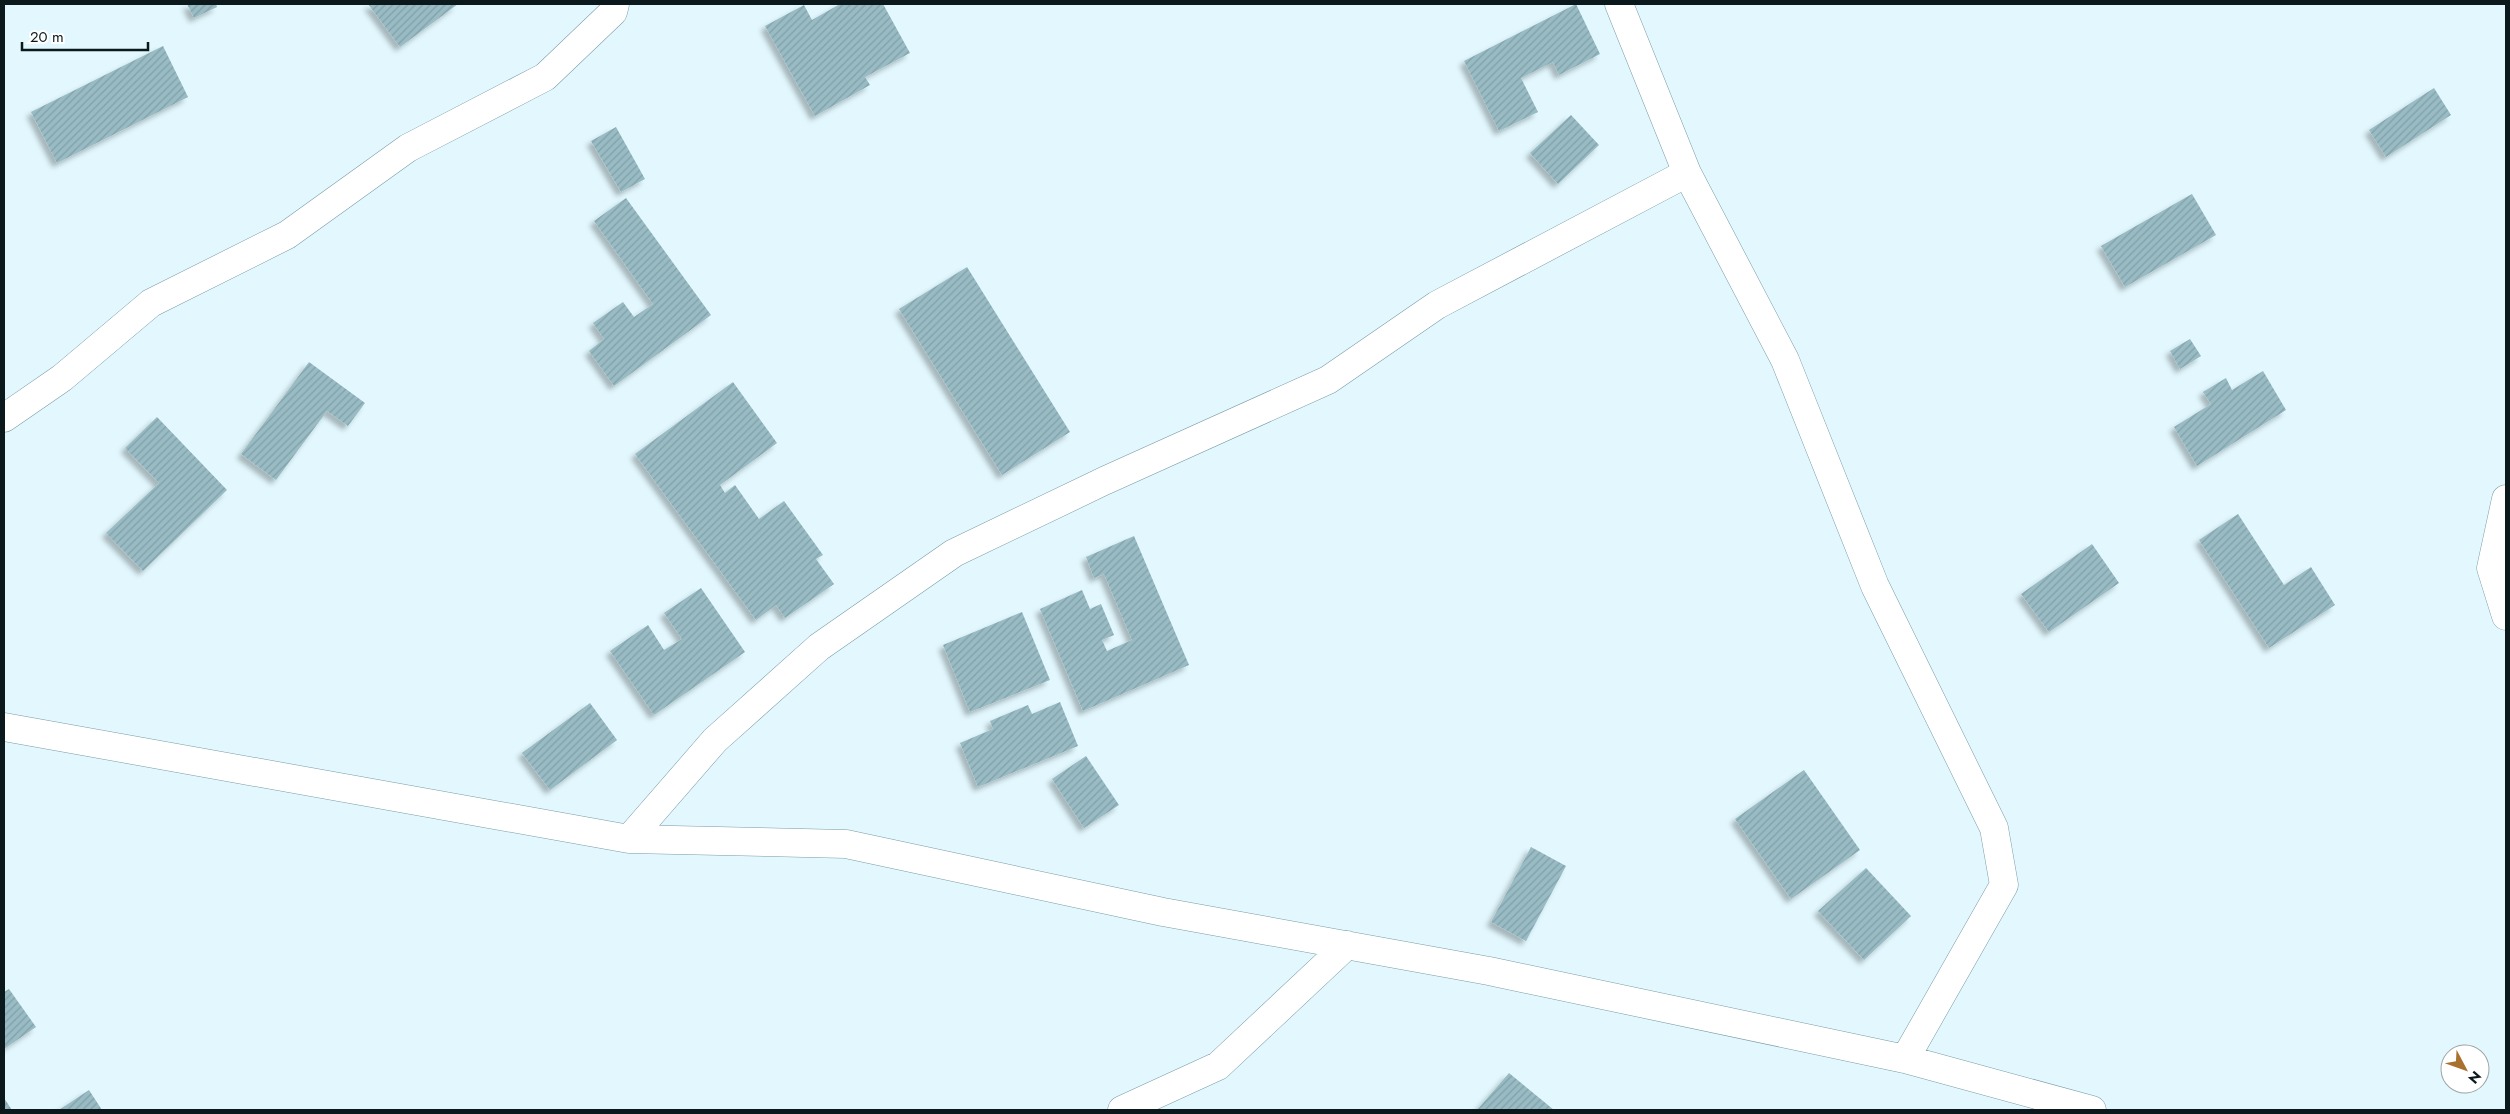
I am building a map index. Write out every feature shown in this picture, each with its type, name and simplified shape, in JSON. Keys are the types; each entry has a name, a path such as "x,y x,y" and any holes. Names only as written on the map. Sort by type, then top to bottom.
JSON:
{"street":[{"path":"4,418 62,378 150,302 287,235 408,148 545,77 613,12 615,4"},
{"path":"1619,4 1687,172 1785,360 1875,586 1994,828 2004,884 1905,1059"},
{"path":"629,839 715,740 818,647 954,553 1328,380 1436,306 1687,172"},
{"path":"2506,499 2491,568 2506,616"},
{"path":"4,727 629,839 846,844 1163,912 1489,971 1905,1059 2092,1110"},
{"path":"1122,1110 1218,1066 1347,945"}],"building":[{"path":"187,4 216,4 217,7 194,18"},
{"path":"368,4 458,4 400,47"},
{"path":"840,4 883,4 910,53 865,77 870,85 815,116 765,26 804,5 812,20"},
{"path":"1576,4 1600,54 1559,75 1553,62 1521,78 1538,112 1499,131 1464,61"},
{"path":"163,46 188,97 57,163 31,112"},
{"path":"2434,88 2451,115 2386,157 2369,130"},
{"path":"1571,115 1599,145 1558,184 1530,153"},
{"path":"616,127 645,179 621,192 591,141"},
{"path":"2192,194 2216,235 2125,287 2101,246"},
{"path":"626,198 711,315 614,386 589,351 604,339 593,323 623,302 634,317 653,304 594,221"},
{"path":"967,267 1070,432 1002,475 899,309"},
{"path":"2190,339 2201,356 2180,369 2170,351"},
{"path":"309,362 365,403 348,426 327,411 276,480 241,454"},
{"path":"2263,371 2286,410 2197,466 2174,427 2211,404 2203,392 2226,378 2232,390"},
{"path":"733,382 777,443 720,485 725,493 735,485 759,519 784,501 823,555 816,559 834,584 785,618 776,605 756,620 635,454"},
{"path":"157,417 227,490 143,571 106,533 159,483 125,448"},
{"path":"2238,514 2284,585 2311,567 2335,605 2269,648 2199,540"},
{"path":"1134,536 1189,665 1083,711 1040,609 1082,590 1090,609 1101,604 1114,635 1102,640 1107,651 1132,640 1104,574 1094,578 1086,557"},
{"path":"2092,544 2119,583 2049,632 2021,594"},
{"path":"701,588 745,652 654,715 610,651 648,625 664,650 682,639 664,613"},
{"path":"1022,612 1050,680 970,712 943,645"},
{"path":"1060,702 1078,746 978,787 960,743 993,729 990,721 1028,705 1032,714"},
{"path":"590,703 617,740 550,790 522,753"},
{"path":"1086,756 1119,805 1084,828 1052,779"},
{"path":"1804,770 1860,850 1791,899 1735,819"},
{"path":"1531,847 1566,866 1526,941 1491,922"},
{"path":"1866,868 1911,916 1864,960 1818,911"},
{"path":"9,989 36,1027 4,1049 4,992"},
{"path":"1509,1073 1554,1110 1477,1110"},
{"path":"89,1090 102,1110 59,1110"},
{"path":"4,1098 12,1110 4,1110"}]}
